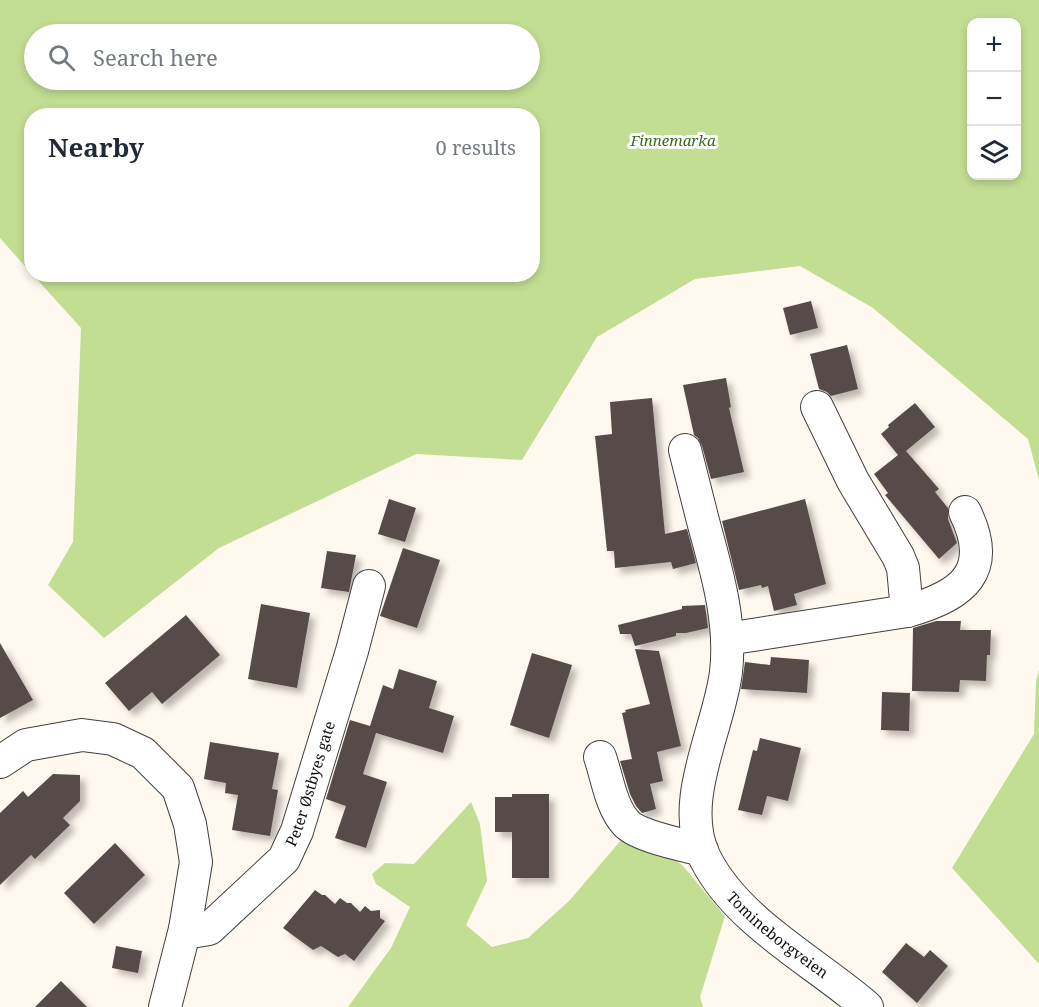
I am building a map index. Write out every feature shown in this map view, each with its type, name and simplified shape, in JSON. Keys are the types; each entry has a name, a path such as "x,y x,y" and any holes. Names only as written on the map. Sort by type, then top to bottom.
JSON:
{"street":[{"path":"817,407 853,482 898,556 903,568 908,611"},
{"name":"Tomineborgveien","path":"686,450 713,556 728,639 726,674 696,801 696,826 702,850 727,892 767,930 842,985 867,1007"},
{"path":"728,639 908,611 931,605 948,597 963,585 971,573 977,556 974,530 965,512"},
{"name":"Peter Østbyes gate","path":"185,929 196,931 208,929 284,858 297,831 352,651 369,586"},
{"path":"0,762 26,745 82,735 113,739 143,753 178,788 190,824 196,862 185,929 165,1007"},
{"path":"600,757 615,804 626,824 641,832 702,850"}],"green space":[{"name":"Finnemarka","path":"0,0 1039,0 1039,480 1028,439 873,308 800,266 695,279 597,337 522,460 416,454 219,548 104,638 48,585 73,542 81,328 39,282 540,282 540,108 24,108 24,265 0,238"},
{"path":"1039,670 1039,964 952,868 1034,734 1036,681"},
{"path":"471,802 480,824 487,881 466,925 492,947 528,938 570,900 622,839 664,850 683,866 725,916 700,997 703,1007 348,1007 391,948 410,907 376,884 372,874 385,863 414,864"}],"building":[{"path":"811,301 818,328 790,335 783,308"},
{"path":"847,345 858,389 831,396 819,389 810,354"},
{"path":"726,378 731,407 729,408 744,472 711,479 702,446 694,435 683,385"},
{"path":"652,398 665,534 687,529 696,563 673,569 671,562 615,568 614,551 607,551 595,436 612,434 610,402"},
{"path":"915,403 935,427 906,451 939,489 935,492 948,508 948,519 957,543 939,559 885,495 888,493 874,474 898,455 881,434 889,427 888,425"},
{"path":"389,499 416,508 405,542 378,534"},
{"path":"805,499 826,584 794,594 797,605 774,611 768,586 762,588 761,585 739,590 722,521"},
{"path":"403,548 440,560 417,628 380,616"},
{"path":"327,551 356,555 349,592 321,588"},
{"path":"261,604 310,613 297,688 248,679"},
{"path":"705,605 708,628 676,633 676,636 635,646 631,634 620,634 618,625 682,609 682,606"},
{"path":"186,615 220,655 162,704 152,692 129,711 105,683"},
{"path":"936,621 961,621 960,630 991,630 986,681 960,680 959,692 912,691 913,628"},
{"path":"0,643 33,700 0,718"},
{"path":"635,649 659,651 681,746 657,752 663,781 650,784 656,809 642,813 630,794 620,761 632,759 622,713 626,712 625,710 650,704"},
{"path":"532,653 572,665 549,738 510,725"},
{"path":"771,657 809,660 807,693 741,689 745,662 770,665"},
{"path":"399,669 437,681 429,708 454,716 443,753 376,733 363,774 387,782 366,848 335,838 346,806 326,799 350,720 370,726 383,685 393,689"},
{"path":"882,692 910,693 909,731 881,730"},
{"path":"760,738 801,748 788,801 767,796 762,815 738,810 753,750 757,751"},
{"path":"210,742 279,753 272,789 278,790 270,836 232,830 238,795 225,793 226,783 204,779"},
{"path":"53,774 80,775 80,801 63,818 70,825 35,859 31,855 0,885 0,813 23,791 28,797"},
{"path":"512,794 549,794 549,878 512,878 512,832 495,832 495,797 512,797"},
{"path":"115,843 145,875 94,924 64,893"},
{"path":"315,890 335,904 340,898 351,903 360,912 365,906 371,911 380,910 380,918 385,921 354,961 345,954 338,957 321,946 313,950 283,928"},
{"path":"906,943 924,957 930,950 948,966 917,1003 882,972"},
{"path":"116,946 142,951 138,973 112,968"},
{"path":"61,981 87,1007 35,1007"}]}
